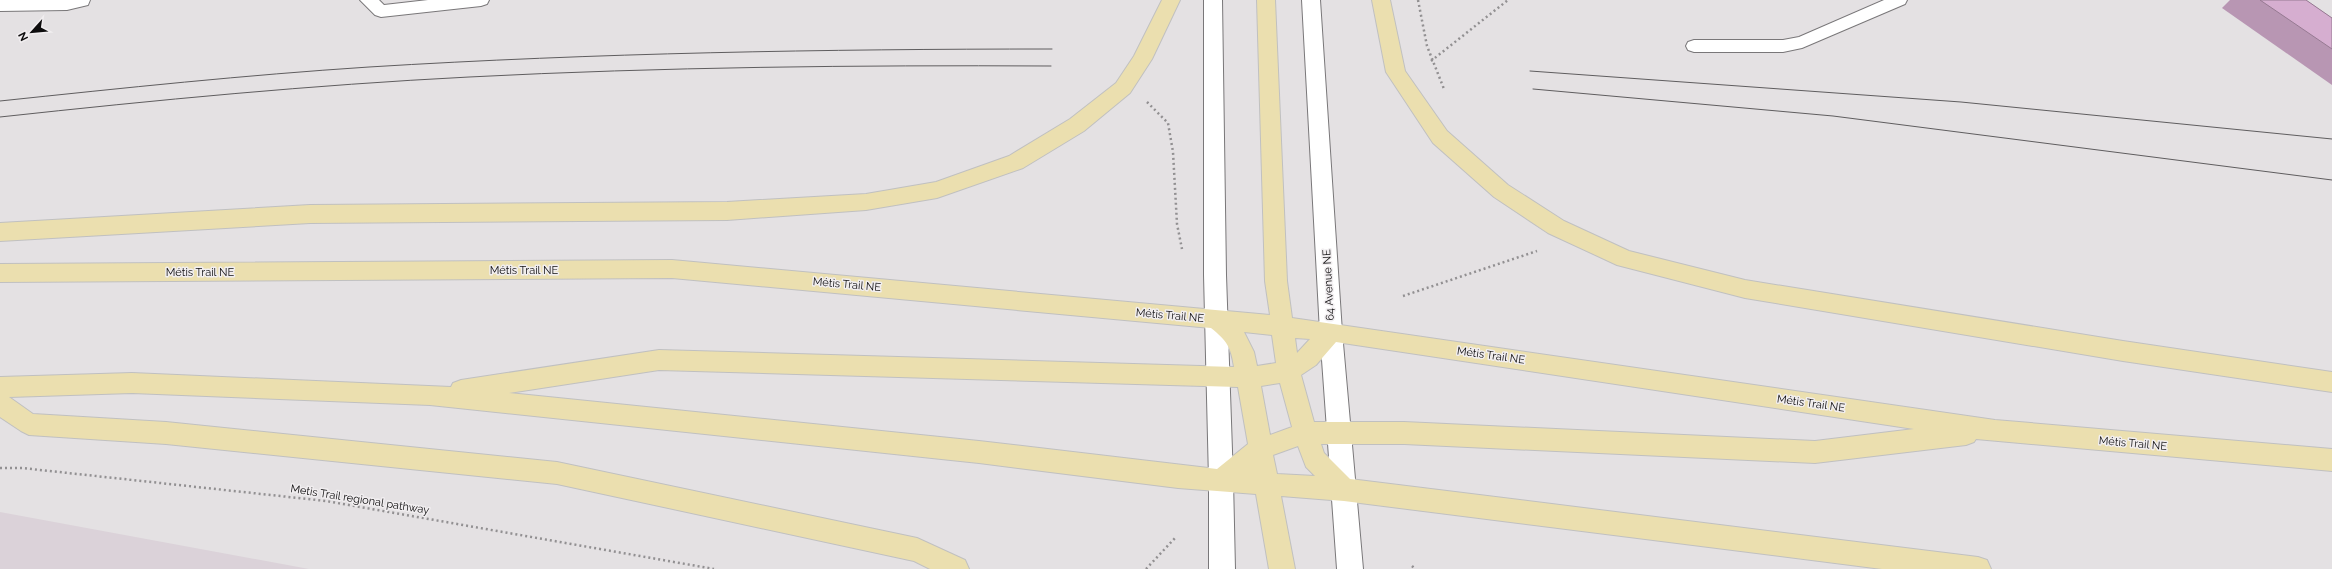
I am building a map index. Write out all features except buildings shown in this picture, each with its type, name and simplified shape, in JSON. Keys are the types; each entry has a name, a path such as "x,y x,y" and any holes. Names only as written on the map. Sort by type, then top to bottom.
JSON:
{"main road":[{"path":"0,4 68,3 81,0"},
{"path":"0,232 310,214 727,211 866,202 937,190 1016,162 1077,125 1122,88 1142,59 1171,0"},
{"path":"1213,0 1216,319 1222,569"},
{"path":"1266,0 1276,282 1288,369 1305,434 1314,458 1344,490"},
{"name":"64 Avenue NE","path":"1311,0 1331,332 1350,569"},
{"path":"1381,0 1396,72 1440,137 1501,191 1556,227 1625,259 1745,289 2123,351 2332,382"},
{"name":"Métis Trail NE","path":"0,273 672,269 1282,326 1331,332 1995,431 2332,460"},
{"path":"1216,319 1232,332 1243,352 1260,449 1268,484 1282,569"},
{"path":"430,395 659,360 1160,376 1267,376 1288,369 1308,358 1331,332"},
{"path":"0,387 132,383 430,395 979,452 1221,480 1344,490 1978,569"},
{"path":"0,404 29,424 166,433 557,473 917,550 956,569"},
{"path":"1221,480 1260,449 1305,434 1339,432 1412,434 1815,452 1995,431"}],"lane":[{"path":"368,0 381,11 481,0"},
{"path":"1694,46 1783,46 1802,42 1899,0"}],"path":[{"path":"1418,0 1422,32 1432,61 1445,90"},
{"path":"1432,61 1508,0"},
{"path":"1142,98 1153,106 1168,123 1173,152 1177,224 1183,252"},
{"path":"1403,296 1545,248"},
{"name":"Metis Trail regional pathway","path":"0,468 22,468 326,501 714,569"},
{"path":"1146,569 1175,538"},
{"path":"1412,566 1415,569"}],"shaded area":[{"path":"0,512 309,569 0,569"}],"tram line":[{"path":"0,101 277,74 454,62 710,53 1052,49"},
{"path":"0,117 351,84 469,77 760,67 1051,66"},
{"path":"1530,71 1961,102 2332,139"},
{"path":"1533,89 1833,116 2332,180"}]}
